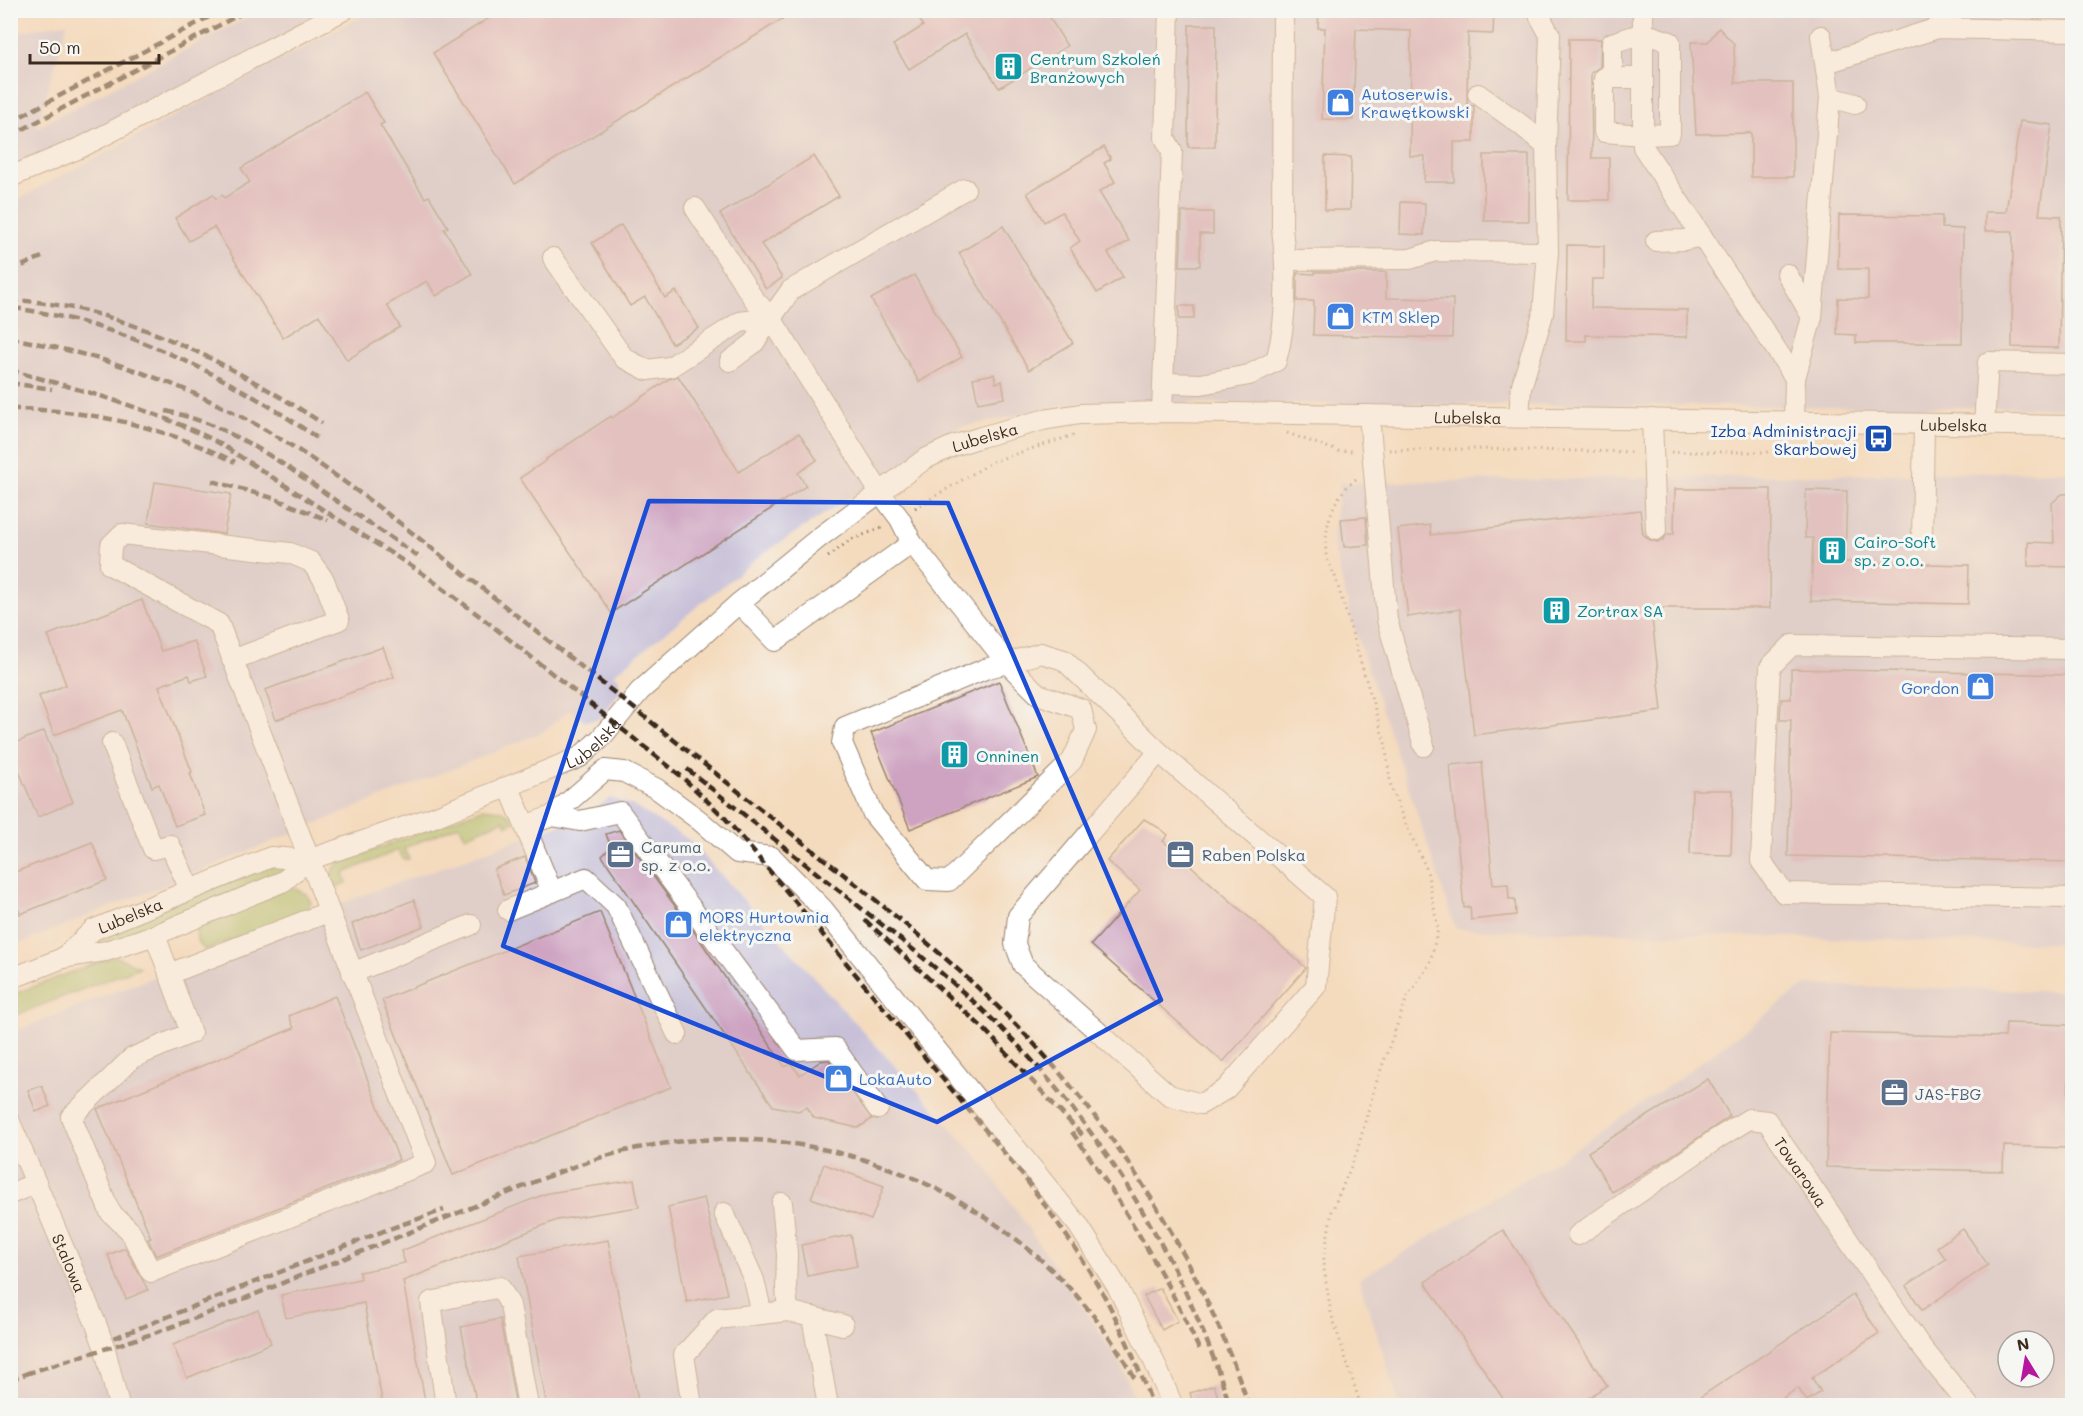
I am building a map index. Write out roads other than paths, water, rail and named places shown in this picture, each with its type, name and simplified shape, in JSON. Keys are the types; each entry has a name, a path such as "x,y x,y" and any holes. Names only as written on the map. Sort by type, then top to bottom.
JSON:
{"street":[{"path":"10,177 82,147 344,10"},
{"path":"1162,412 1172,151 1165,138 1169,10"},
{"path":"1164,383 1201,384 1249,375 1276,361 1283,338 1286,260 1282,228 1283,10"},
{"path":"1520,417 1521,388 1543,314 1548,252 1546,146 1550,35 1540,17 1545,10"},
{"path":"1642,10 1643,147 1795,378"},
{"path":"1938,28 1951,10"},
{"path":"1826,63 1938,28 2073,31"},
{"path":"1612,78 1612,43 1643,33 1670,42 1670,134 1643,135 1604,132 1604,78 1612,78 1643,78"},
{"path":"1794,422 1795,378 1812,317 1830,97 1821,36"},
{"path":"1478,94 1546,146"},
{"path":"1830,97 1855,104"},
{"path":"730,361 754,343 792,290 965,189"},
{"path":"695,208 753,298 771,318 879,491 900,519 912,543 1007,663 1038,694 1082,709 1086,730 1072,761 949,881 927,880 873,814 842,743 845,727 985,669 1007,663 1041,653 1064,660 1159,752 1325,897 1316,986 1226,1089 1201,1104 1169,1095 1023,965 1015,944 1018,916 1159,752"},
{"path":"1656,242 1702,236"},
{"path":"1286,260 1410,259 1436,251 1548,252"},
{"path":"553,258 624,358 647,370 670,367 740,322 771,318"},
{"path":"1787,274 1812,317"},
{"path":"1984,425 1988,362 2073,364"},
{"name":"Lubelska","path":"10,979 63,958 106,951 155,935 284,881 308,860 434,817 580,757 600,739 646,685 739,603 879,491 925,459 953,446 1013,427 1080,414 1162,412 2073,426"},
{"path":"1369,415 1387,620 1424,746"},
{"path":"1652,419 1656,530"},
{"path":"1922,539 1924,424"},
{"path":"155,935 191,1033 132,1058 71,1117 110,1212 130,1231 151,1272 426,1163 308,860 232,660 219,624 110,565 111,545 122,534 290,553 311,562 324,580 339,620 232,660"},
{"path":"739,603 775,641 912,543"},
{"path":"2073,649 1792,645 1770,667 1761,861 1784,893 2073,898"},
{"path":"112,743 153,849 170,845 190,890"},
{"path":"525,826 552,816 605,770 624,772 657,789 699,820 736,853 772,857 823,909 1078,1225 1118,1288 1173,1406"},
{"path":"509,787 552,892"},
{"path":"552,816 580,820 620,812 797,1050 835,1048 878,1109"},
{"name":"Lubelska","path":"63,958 93,930 271,857 308,860"},
{"path":"508,910 586,878 616,906 677,1034"},
{"path":"169,974 328,912"},
{"path":"352,973 471,925"},
{"name":"Towarowa","path":"1578,1234 1749,1119 1767,1121 1919,1344 1969,1406"},
{"name":"Stalowa","path":"10,1122 96,1324 119,1406"},
{"path":"10,1194 36,1183"},
{"path":"782,1203 787,1254 788,1311"},
{"path":"724,1213 754,1280 762,1314"},
{"path":"446,1406 431,1302 501,1287 510,1305 528,1406"},
{"path":"692,1406 684,1355 717,1319 788,1311 843,1325"},
{"path":"812,1317 828,1406"}],"railway":[{"path":"10,122 222,10"},
{"path":"10,136 248,10"},
{"path":"10,271 42,257"},
{"path":"10,300 51,304 92,313 133,325 174,341 251,380 322,423"},
{"path":"13,308 53,315 93,326 172,355 248,394 317,438"},
{"path":"10,338 76,352 171,384 232,412 298,450 401,524 935,949 994,1003 1036,1046 1112,1139 1146,1189 1204,1295 1249,1406"},
{"path":"10,370 143,410 219,443 425,575 681,776 725,818 1029,1184 1076,1250 1107,1301 1153,1406"},
{"path":"10,383 52,389"},
{"path":"10,409 69,412 126,422 181,439 235,462"},
{"path":"166,411 212,426 276,459 422,559"},
{"path":"212,481 273,498 328,520"},
{"path":"687,769 931,964 995,1022 1070,1105 1104,1151 1164,1249 1212,1353 1230,1406"},
{"path":"865,920 984,1029 1084,1137"},
{"path":"1072,1132 1141,1237 1199,1349"},
{"path":"26,1374 183,1323 582,1164 633,1149 707,1140 781,1142 853,1157 922,1182 986,1217 1044,1262 1094,1317 1135,1379"},
{"path":"114,1338 386,1230 444,1210"},
{"path":"10,1380 33,1371"}],"place":[{"name":"Centrum Szkoleń Branżowych","path":"1009,67"},
{"name":"Autoserwis. Krawętkowski","path":"1340,102"},
{"name":"KTM Sklep","path":"1341,316"},
{"name":"Izba Administracji Skarbowej","path":"1878,439"},
{"name":"Cairo-Soft sp. z o.o.","path":"1833,550"},
{"name":"Zortrax SA","path":"1556,610"},
{"name":"Gordon","path":"1980,687"},
{"name":"Onninen","path":"955,755"},
{"name":"Raben Polska","path":"1181,854"},
{"name":"Caruma sp. z o.o.","path":"620,855"},
{"name":"MORS Hurtownia elektryczna","path":"678,925"},
{"name":"LokaAuto","path":"838,1078"},
{"name":"JAS-FBG","path":"1894,1093"}]}
